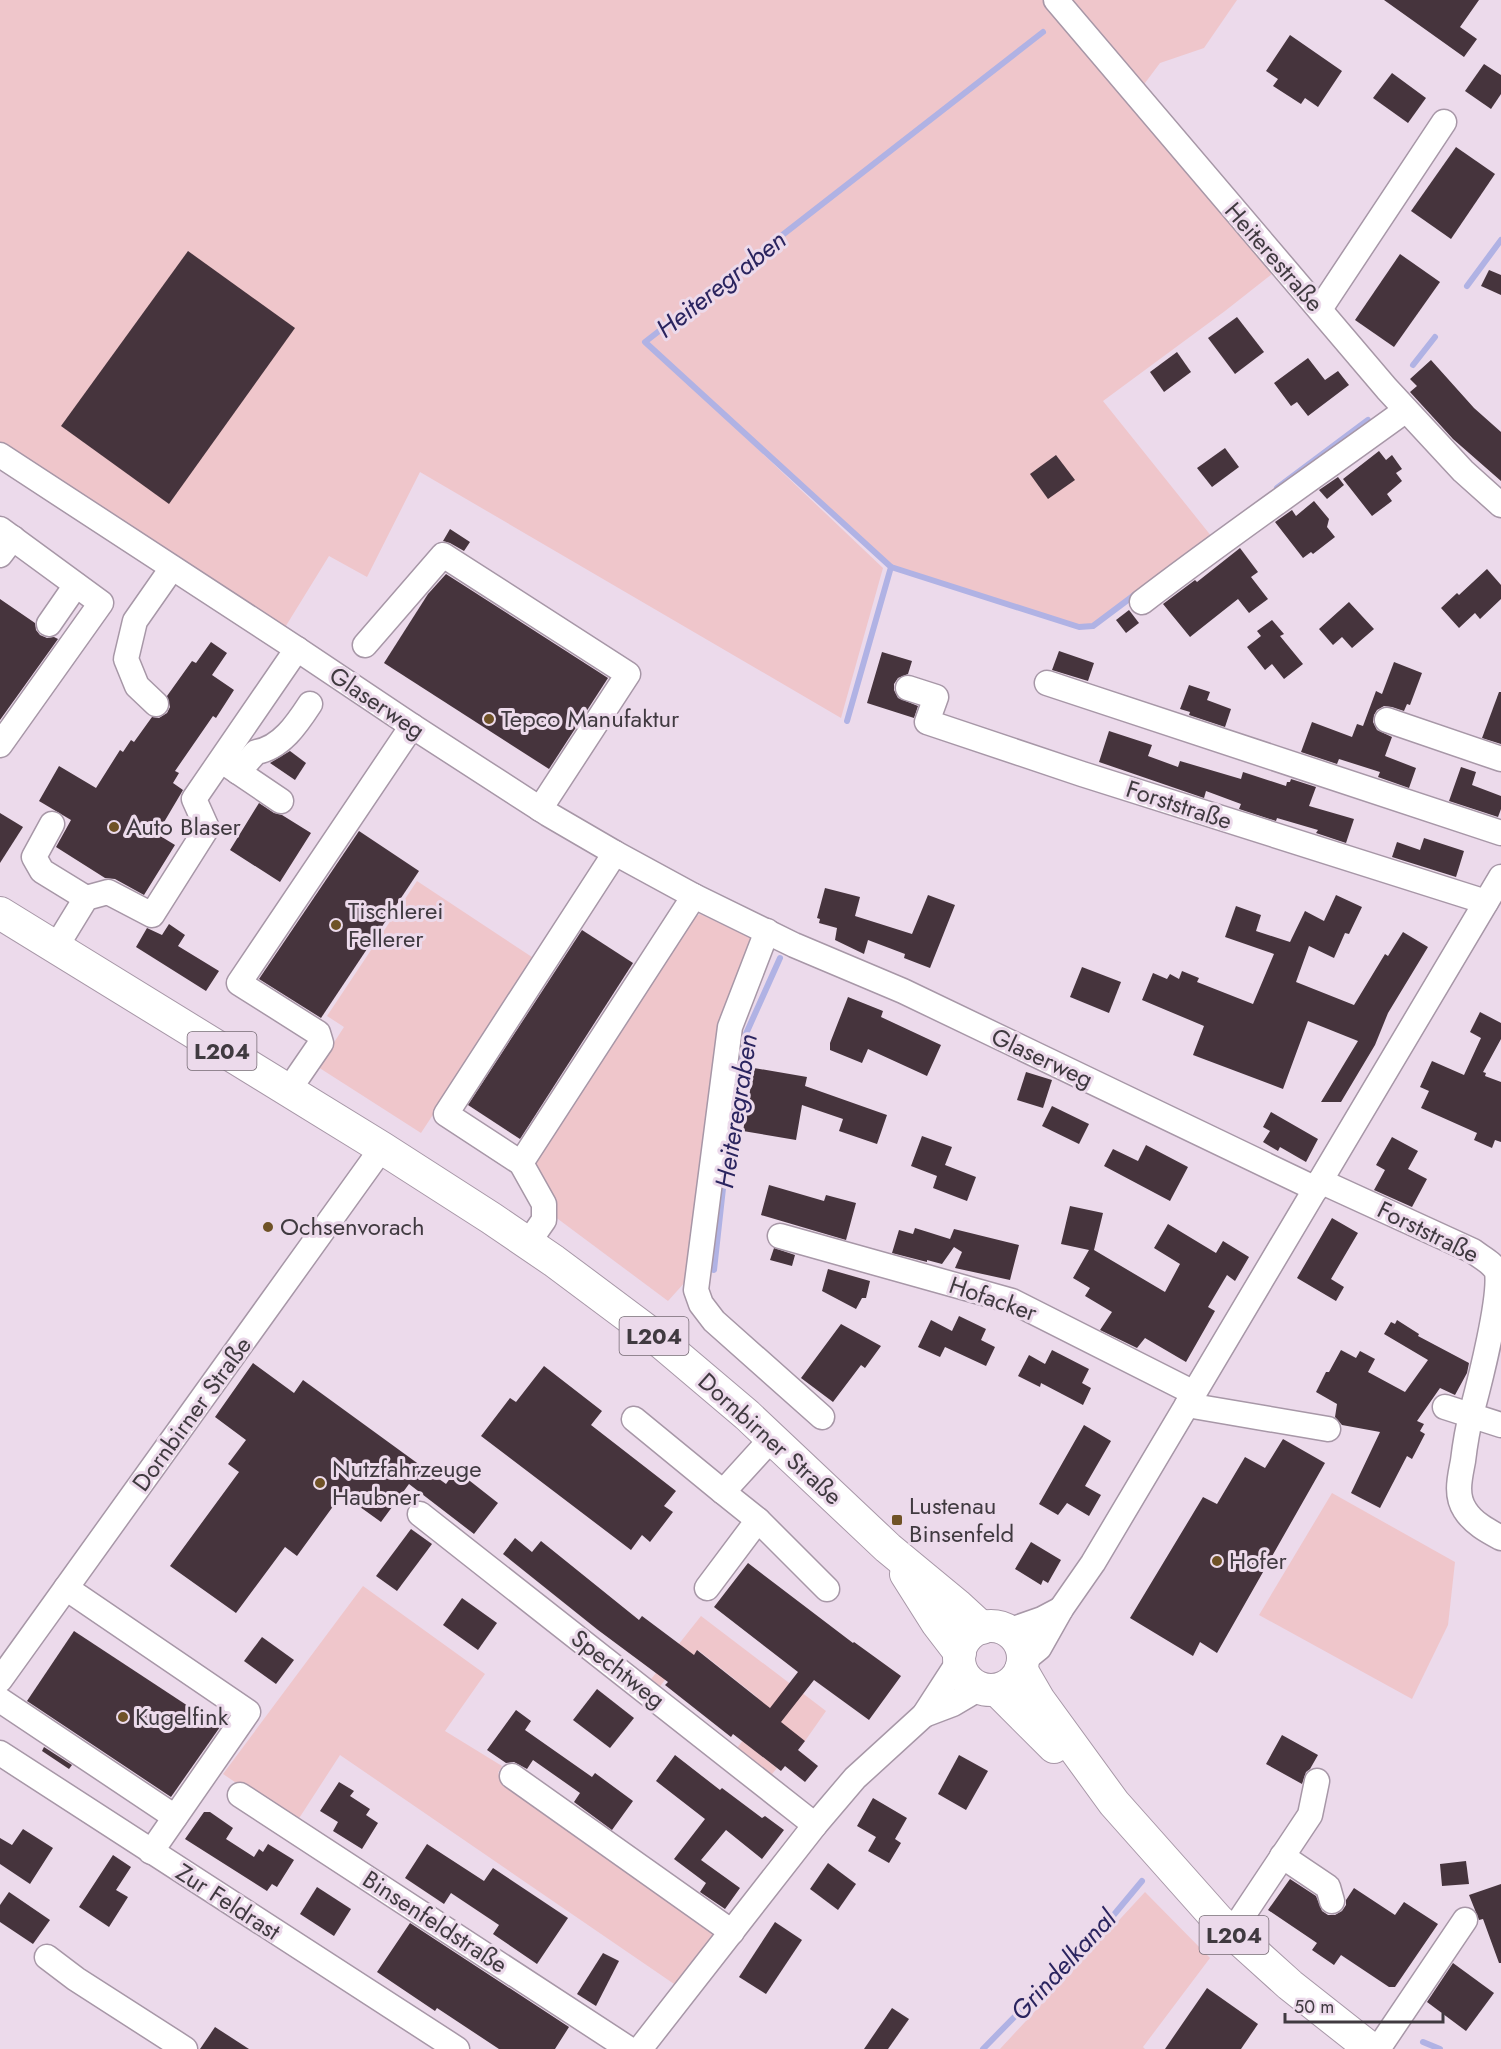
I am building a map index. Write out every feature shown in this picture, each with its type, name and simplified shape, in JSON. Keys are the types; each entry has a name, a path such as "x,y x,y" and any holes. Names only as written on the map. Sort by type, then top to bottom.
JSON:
{"main road":[{"name":"Dornbirner Straße","path":"0,913 382,1148 528,1244 649,1332 773,1437 888,1548 957,1605 995,1629 1016,1636 1020,1645 1022,1665 1040,1700 1114,1803"},
{"name":"Dornbirner Straße","path":"888,1548 960,1657 963,1672 970,1682 989,1689 1048,1742 1114,1803 1218,1920 1290,1985 1371,2049"},
{"path":"960,1657 964,1642 971,1633 995,1629"},
{"path":"989,1689 1007,1686 1016,1679 1022,1665"}],"street":[{"name":"Heiterestraße","path":"1056,0 1406,410 1463,471 1501,505"},
{"path":"1320,309 1444,122"},
{"path":"1142,602 1406,410"},
{"name":"Glaserweg","path":"0,455 540,809 615,853 694,896 794,945 887,984 1318,1185"},
{"path":"0,745 101,603 4,541"},
{"path":"365,645 443,555 628,674 540,809"},
{"path":"156,704 137,686 126,659 135,621 172,568"},
{"path":"48,624 76,585"},
{"path":"229,766 297,649"},
{"path":"1047,683 1501,833"},
{"name":"Forststraße","path":"908,688 936,697 927,722 1486,902"},
{"path":"56,947 86,898 108,892 152,915 207,828 194,799 229,766 256,752 268,750 294,728 310,704"},
{"path":"1387,720 1501,759"},
{"path":"288,1092 321,1043 318,1033 239,983 412,726"},
{"path":"229,766 281,801"},
{"path":"52,824 34,857 42,871 86,898"},
{"path":"528,1244 543,1220 544,1204 521,1162 446,1114 615,853"},
{"path":"1022,1665 1039,1648 1061,1609 1093,1563 1501,877"},
{"path":"521,1162 694,896"},
{"path":"767,930 730,1027 696,1290 701,1305 714,1322 822,1416"},
{"name":"Dornbirner Straße","path":"0,1680 382,1148"},
{"name":"Forststraße","path":"1318,1185 1473,1251 1492,1264 1498,1274 1499,1306 1471,1414 1459,1483 1460,1496 1465,1510 1476,1522 1501,1538"},
{"name":"Hofacker","path":"780,1236 1012,1301 1191,1399"},
{"path":"1191,1399 1328,1429"},
{"path":"1445,1407 1501,1425"},
{"path":"634,1419 758,1520 827,1588"},
{"path":"723,1492 773,1437"},
{"name":"Spechtweg","path":"420,1514 815,1825"},
{"path":"706,1588 758,1520"},
{"path":"66,1588 248,1712 151,1852"},
{"path":"995,1629 1042,1619 1061,1609"},
{"path":"640,2049 815,1825 855,1778 924,1715 960,1657"},
{"path":"924,1715 989,1689"},
{"path":"0,1700 175,1817"},
{"name":"Zur Feldrast","path":"0,1753 457,2049"},
{"path":"512,1776 732,1932"},
{"path":"1232,1932 1310,1815 1317,1781"},
{"name":"Binsenfeldstraße","path":"240,1795 629,2049"},
{"path":"1282,1856 1328,1887 1332,1901"},
{"path":"1378,2049 1465,1920"},
{"path":"47,1957 76,1979 185,2049"}],"shaded area":[{"path":"0,0 1237,0 1204,48 1160,63 1136,95 1282,266 1103,401 1212,537 1093,626 1079,627 891,567 681,376 883,568 841,718 420,472 367,577 329,556 284,629 0,454"},
{"path":"417,881 535,959 421,1133 318,1067 344,1027 327,1016"},
{"path":"700,914 756,940 686,1281 668,1301 554,1216 531,1159 693,918"},
{"path":"1332,1493 1455,1562 1448,1625 1412,1699 1259,1615"},
{"path":"363,1586 485,1674 445,1731 502,1766 498,1773 712,1925 716,1935 677,1986 340,1755 296,1823 223,1774"},
{"path":"701,1616 826,1711 805,1741 749,1746 777,1768 768,1779 734,1752 747,1735 740,1720 757,1697 698,1650 679,1673 674,1668 658,1689 648,1683"},
{"path":"1145,1892 1210,1958 1143,2047 1145,2049 1000,2049"}],"building":[{"path":"1384,0 1479,0 1460,27 1477,39 1464,57"},
{"path":"1290,35 1342,71 1318,107 1305,98 1301,104 1273,86 1278,79 1266,71"},
{"path":"1484,64 1501,75 1501,94 1491,109 1465,91"},
{"path":"1392,73 1426,98 1408,123 1373,98"},
{"path":"1456,147 1495,174 1451,239 1411,211"},
{"path":"188,251 295,328 169,504 61,426"},
{"path":"1400,254 1440,282 1394,347 1355,320"},
{"path":"1489,270 1501,275 1501,295 1481,286"},
{"path":"1237,317 1264,352 1235,374 1208,338"},
{"path":"1177,352 1191,372 1164,392 1150,372"},
{"path":"1308,358 1325,380 1338,371 1349,385 1308,416 1297,402 1291,406 1274,383"},
{"path":"1431,360 1474,408 1501,432 1501,481 1453,439 1410,392 1417,386 1410,379"},
{"path":"1225,448 1239,467 1212,487 1197,468"},
{"path":"1379,451 1386,460 1392,455 1402,469 1396,473 1402,481 1387,494 1392,501 1372,516 1343,479"},
{"path":"1056,455 1075,480 1048,499 1030,474"},
{"path":"1338,477 1344,485 1327,499 1319,490"},
{"path":"1314,501 1329,519 1327,527 1335,537 1313,554 1311,552 1303,558 1275,522 1292,510 1296,516"},
{"path":"450,529 470,542 464,551 443,541"},
{"path":"1240,548 1258,572 1251,577 1268,599 1249,613 1238,599 1190,637 1163,604 1195,580 1197,582"},
{"path":"1487,569 1501,585 1501,599 1480,619 1475,613 1459,628 1441,608"},
{"path":"446,574 608,678 549,769 384,663 428,594"},
{"path":"0,599 35,623 40,635 58,639 0,720"},
{"path":"1349,602 1374,629 1352,648 1342,637 1333,645 1319,629"},
{"path":"1129,610 1139,623 1126,633 1116,620"},
{"path":"1272,620 1284,634 1280,636 1303,664 1284,679 1272,664 1265,670 1247,647 1261,636 1257,631"},
{"name":"Auto Blaser","path":"211,642 227,653 212,675 234,690 216,718 213,716 175,771 179,773 173,783 183,790 157,834 175,845 144,895 115,879 105,878 56,847 71,820 39,801 59,766 96,788 120,750 123,752 131,740 134,742 152,717 159,718 167,713 170,707 167,696 192,661 196,663"},
{"path":"1059,651 1094,663 1088,681 1052,670"},
{"path":"882,652 912,661 908,674 898,678 894,684 894,690 898,698 918,706 914,718 867,703"},
{"path":"1394,662 1422,673 1410,705 1407,704 1404,711 1384,706 1377,710 1373,722 1377,730 1392,737 1385,756 1416,768 1409,788 1378,777 1380,772 1339,759 1337,764 1301,752 1312,722 1352,737 1357,724 1363,726 1376,691 1382,694"},
{"path":"1189,685 1210,692 1207,700 1231,709 1225,727 1189,715 1190,712 1180,709"},
{"path":"1499,692 1501,692 1501,744 1482,738"},
{"path":"1109,731 1152,745 1148,756 1178,767 1180,761 1241,779 1243,772 1286,786 1291,779 1316,787 1309,806 1354,819 1346,843 1316,833 1318,830 1277,818 1276,821 1239,809 1241,804 1206,791 1204,798 1099,762"},
{"path":"290,751 306,763 295,780 270,763"},
{"path":"1461,767 1476,772 1472,785 1501,796 1501,809 1498,817 1449,801"},
{"path":"259,803 311,833 280,882 230,850"},
{"path":"0,813 23,827 0,863"},
{"name":"Tischlerei Fellerer","path":"359,831 419,871 321,1018 259,979"},
{"path":"1424,838 1464,851 1456,877 1392,857 1397,842 1420,850"},
{"path":"825,888 860,897 855,916 912,934 928,895 955,905 930,968 904,958 905,954 868,940 864,954 835,940 837,928 819,923 820,919 817,918"},
{"path":"1336,895 1362,907 1349,934 1345,933 1334,958 1309,946 1296,982 1354,1005 1385,954 1388,956 1403,932 1428,947 1388,1013 1375,1045 1341,1102 1321,1102 1358,1041 1308,1021 1283,1089 1193,1055 1204,1026 1142,1000 1153,973 1167,979 1170,974 1179,979 1182,971 1199,978 1197,982 1253,1004 1274,954 1225,937 1236,906 1261,915 1256,931 1290,942 1305,911 1324,921"},
{"path":"169,924 185,935 178,946 219,971 206,991 136,947 147,928 162,935"},
{"path":"582,930 633,963 520,1139 468,1105"},
{"path":"1082,967 1121,982 1109,1013 1070,997"},
{"path":"848,997 883,1011 881,1017 941,1045 927,1076 868,1049 862,1063 830,1050 830,1043"},
{"path":"1480,1012 1501,1023 1501,1039 1483,1072 1486,1073 1485,1076 1501,1082 1501,1142 1495,1140 1492,1148 1474,1140 1477,1133 1421,1108 1429,1091 1420,1087 1432,1061 1464,1075 1481,1038 1470,1032"},
{"path":"754,1068 807,1077 805,1086 887,1115 877,1144 839,1131 843,1119 802,1105 796,1140 743,1131"},
{"path":"1026,1072 1052,1080 1043,1108 1017,1100"},
{"path":"1052,1106 1089,1124 1079,1144 1042,1126"},
{"path":"1271,1112 1318,1139 1306,1162 1280,1147 1278,1151 1263,1142 1270,1131 1263,1127"},
{"path":"922,1136 952,1147 945,1165 976,1177 967,1201 933,1188 937,1176 911,1166"},
{"path":"1392,1137 1418,1151 1408,1169 1427,1179 1412,1207 1374,1190 1385,1170 1376,1165"},
{"path":"1146,1145 1188,1167 1170,1201 1104,1166 1113,1149 1138,1161"},
{"path":"769,1185 824,1201 826,1195 856,1203 846,1240 761,1215"},
{"path":"1070,1206 1103,1213 1094,1250 1165,1292 1180,1264 1154,1248 1168,1224 1216,1253 1223,1241 1249,1257 1235,1281 1227,1275 1208,1307 1215,1311 1186,1362 1145,1338 1137,1348 1100,1330 1112,1312 1085,1296 1090,1288 1073,1278 1089,1250 1061,1244"},
{"path":"1332,1218 1358,1233 1331,1279 1344,1287 1336,1301 1297,1278"},
{"path":"915,1228 950,1239 954,1229 1019,1245 1010,1280 955,1268 962,1252 954,1247 942,1264 892,1253 899,1230 913,1234"},
{"path":"774,1248 795,1255 792,1266 770,1260"},
{"path":"828,1269 870,1281 866,1298 862,1298 856,1309 822,1291"},
{"path":"959,1316 986,1329 981,1340 995,1347 986,1366 945,1347 940,1357 918,1347 931,1320 952,1331"},
{"path":"1397,1320 1419,1334 1418,1336 1469,1363 1467,1373 1455,1395 1440,1388 1417,1421 1424,1424 1420,1431 1425,1434 1412,1459 1407,1456 1380,1508 1351,1493 1380,1432 1342,1425 1335,1417 1337,1404 1316,1392 1341,1350 1356,1358 1360,1351 1375,1359 1368,1372 1405,1392 1428,1360 1384,1334 1391,1322 1395,1324"},
{"path":"841,1324 881,1346 865,1368 861,1365 833,1402 801,1378"},
{"path":"1052,1350 1089,1369 1082,1383 1091,1388 1083,1405 1041,1383 1040,1387 1018,1376 1029,1355 1045,1364"},
{"name":"Nutzfahrzeuge Haubner","path":"253,1363 294,1393 303,1380 446,1484 456,1470 498,1503 474,1534 409,1484 381,1522 342,1494 297,1556 285,1547 236,1613 170,1566 239,1472 228,1464 246,1440 215,1417"},
{"path":"544,1366 602,1411 591,1425 676,1491 664,1506 673,1512 650,1542 642,1535 631,1550 481,1436 510,1398 516,1402"},
{"path":"1084,1425 1111,1441 1085,1486 1101,1495 1089,1516 1067,1503 1058,1515 1039,1504"},
{"name":"Hofer","path":"1283,1439 1325,1463 1217,1653 1200,1642 1193,1656 1130,1618 1203,1497 1217,1504 1245,1457 1265,1468"},
{"path":"411,1529 432,1544 397,1591 376,1576"},
{"path":"515,1538 532,1552 541,1541 639,1620 642,1616 694,1655 697,1650 770,1708 798,1672 714,1607 748,1563 853,1643 901,1676 869,1720 814,1680 781,1722 805,1741 798,1750 818,1766 805,1782 785,1766 781,1771 733,1734 731,1737 665,1685 668,1682 598,1630 503,1554"},
{"path":"1031,1542 1061,1560 1048,1583 1043,1580 1041,1585 1015,1569"},
{"path":"462,1598 497,1623 478,1650 443,1625"},
{"name":"Kugelfink","path":"74,1631 220,1727 171,1797 27,1701"},
{"path":"262,1637 294,1660 276,1684 244,1661"},
{"path":"597,1689 634,1718 610,1748 573,1720"},
{"path":"516,1710 531,1721 525,1730 592,1777 595,1773 633,1801 612,1830 574,1802 580,1793 533,1760 527,1769 514,1762 506,1763 487,1750"},
{"path":"1282,1735 1318,1755 1306,1772 1302,1784 1266,1764"},
{"path":"44,1747 72,1765 69,1769 42,1751"},
{"path":"675,1755 720,1790 722,1788 762,1818 765,1816 784,1830 762,1859 726,1830 701,1860 740,1888 725,1909 700,1892 706,1883 674,1859 705,1819 656,1781"},
{"path":"959,1755 988,1771 966,1810 938,1794"},
{"path":"339,1782 354,1791 350,1796 370,1809 366,1815 378,1823 362,1849 333,1831 338,1822 320,1811"},
{"path":"873,1798 907,1818 895,1839 901,1843 889,1863 868,1851 876,1837 857,1826"},
{"path":"204,1812 210,1812 233,1828 226,1839 254,1857 259,1849 263,1852 268,1844 294,1860 277,1887 272,1884 267,1891 185,1839"},
{"path":"23,1829 53,1848 30,1884 0,1864 0,1838 12,1845"},
{"path":"427,1844 484,1881 493,1868 568,1918 537,1964 493,1934 499,1925 451,1893 444,1904 405,1878"},
{"path":"113,1855 131,1867 116,1890 128,1897 109,1927 79,1907"},
{"path":"1466,1861 1469,1884 1442,1886 1440,1864"},
{"path":"828,1863 856,1884 838,1910 810,1889"},
{"path":"1290,1879 1316,1896 1322,1911 1328,1915 1335,1915 1342,1911 1354,1888 1395,1915 1404,1902 1438,1924 1395,1987 1389,1987 1341,1955 1334,1965 1312,1950 1317,1943 1268,1910"},
{"path":"1501,1884 1501,1963 1499,1963 1483,1919 1479,1920 1469,1895"},
{"path":"317,1887 351,1909 334,1936 300,1914"},
{"path":"9,1892 50,1920 33,1944 0,1922 0,1905"},
{"path":"775,1922 802,1940 766,1994 739,1977"},
{"path":"410,1923 569,2027 555,2049 499,2049 437,2008 435,2011 377,1972"},
{"path":"603,1953 619,1961 596,2006 577,1994"},
{"path":"1453,1963 1494,1993 1466,2031 1427,2002"},
{"path":"1207,1988 1258,2024 1241,2049 1165,2049"},
{"path":"892,2008 909,2019 888,2049 864,2049"},
{"path":"215,2027 249,2049 200,2049"}],"waterway":[{"name":"Heiteregraben","path":"847,721 891,567 645,342 1043,32"},
{"path":"1467,286 1501,240"},
{"path":"1413,365 1435,337"},
{"path":"1277,488 1368,420"},
{"path":"891,567 1079,627 1093,626 1137,593"},
{"name":"Heiteregraben","path":"714,1270 727,1152 745,1036 780,958"},
{"name":"Grindelkanal","path":"983,2049 1112,1917 1142,1881"},
{"name":"Grindelkanal","path":"1423,2042 1440,2049"}],"place":[{"name":"Tepco Manufaktur","path":"489,719"},
{"name":"Auto Blaser","path":"114,827"},
{"name":"Tischlerei Fellerer","path":"336,925"},
{"name":"Ochsenvorach","path":"268,1227"},
{"name":"Nutzfahrzeuge Haubner","path":"320,1483"},
{"name":"Lustenau Binsenfeld","path":"897,1520"},
{"name":"Hofer","path":"1217,1561"},
{"name":"Kugelfink","path":"123,1717"}]}
